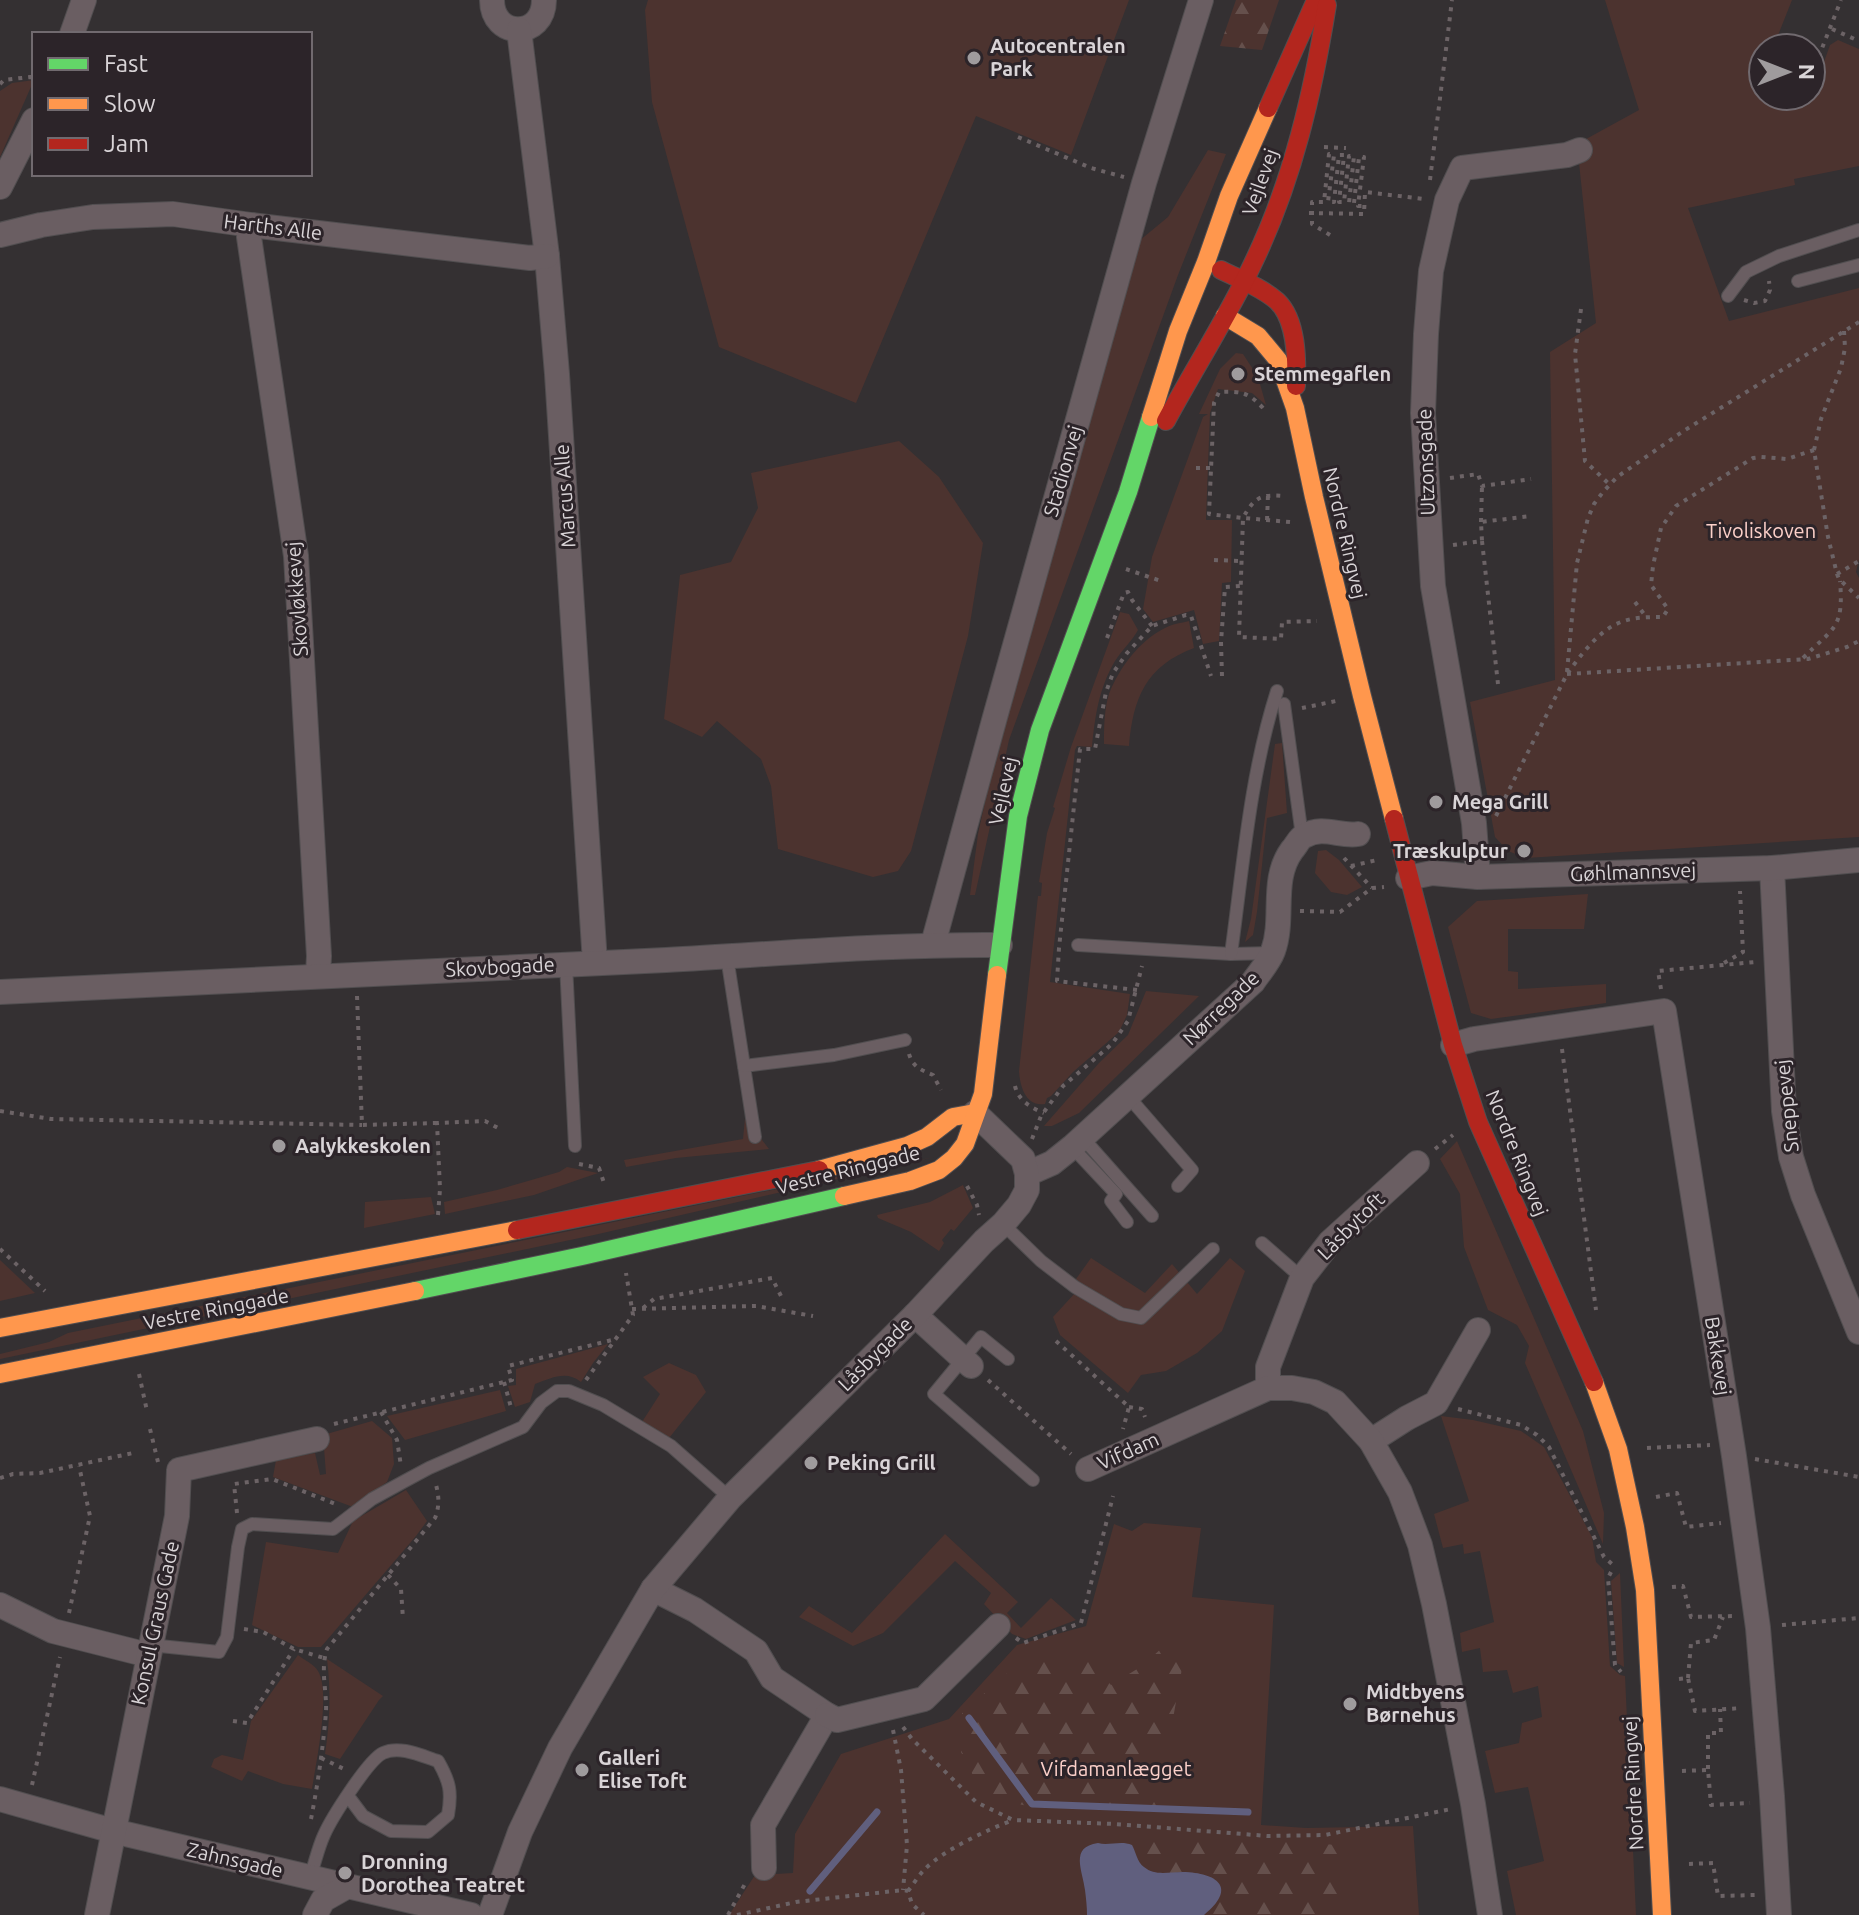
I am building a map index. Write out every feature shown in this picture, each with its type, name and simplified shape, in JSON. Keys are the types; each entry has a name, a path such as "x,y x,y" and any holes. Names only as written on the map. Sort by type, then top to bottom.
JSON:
{"main road":[{"name":"Vejlevej","path":"975,1113 986,1082 1000,945 1018,816 1040,730 1128,492 1178,331 1214,266 1229,196 1316,0"},
{"name":"Vejlevej","path":"1128,492 1256,256 1301,135 1318,61 1327,0"},
{"name":"Nordre Ringvej","path":"1214,266 1281,306 1292,332 1297,368 1295,408"},
{"path":"1214,266 1225,316"},
{"name":"Nordre Ringvej","path":"1225,316 1258,336 1278,360 1295,408 1333,579 1453,1045 1478,1122 1592,1377 1618,1449 1645,1590 1662,1915"},
{"name":"Vestre Ringgade","path":"0,1328 815,1171 907,1146 927,1137 953,1117 975,1113 965,1144 954,1158 939,1170 910,1181 621,1247 0,1374"}],"street":[{"path":"73,32 84,0"},
{"path":"492,0 495,17 505,27 519,30 532,26 541,16 544,0"},
{"name":"Stadionvej","path":"933,944 1144,183 1201,0"},
{"name":"Marcus Alle","path":"519,30 547,256 557,374 595,963"},
{"path":"0,187 32,124"},
{"name":"Utzonsgade","path":"1478,866 1472,809 1433,586 1430,547 1423,413 1437,199 1462,168 1567,155 1580,150"},
{"name":"Harths Alle","path":"0,235 93,217 173,214 530,258 547,256"},
{"name":"Skovløkkevej","path":"251,225 249,237 296,556 318,975"},
{"path":"1311,834 1326,830 1358,834"},
{"name":"Nørregade","path":"1025,1167 1052,1163 1253,982 1272,953 1277,933 1279,883 1286,858 1311,834"},
{"name":"Gøhlmannsvej","path":"1408,878 1478,866 1740,869 1859,860"},
{"name":"Sneppevej","path":"1772,868 1784,1111 1791,1157 1803,1195 1859,1332"},
{"name":"Skovbogade","path":"0,992 727,957 861,947 1000,945"},
{"name":"Bakkevej","path":"1453,1045 1474,1039 1664,1011 1758,1622 1778,1904"},
{"path":"975,1113 1025,1167"},
{"name":"Låsbytoft","path":"1268,1388 1268,1367 1302,1278 1330,1242 1417,1163"},
{"name":"Låsbygade","path":"490,1915 520,1832 653,1589 730,1498 1003,1224 1027,1190 1025,1167"},
{"path":"915,1315 967,1362"},
{"path":"1371,1441 1436,1403 1478,1330"},
{"name":"Vifdam","path":"1088,1469 1268,1388 1314,1392 1335,1402 1371,1441 1400,1492 1420,1545 1473,1804 1490,1915"},
{"name":"Konsul Graus Gade","path":"97,1915 177,1516 179,1470 317,1439"},
{"path":"653,1589 695,1610 756,1651 772,1678 837,1720 924,1699 998,1626"},
{"path":"0,1605 53,1631 149,1650"},
{"path":"764,1868 763,1825 827,1715"},
{"name":"Zahnsgade","path":"0,1799 113,1831 471,1915"},
{"path":"315,1915 323,1900 346,1887"}],"lane":[{"path":"1728,296 1746,272 1779,256 1859,230"},
{"path":"1798,281 1859,265"},
{"path":"1231,954 1258,767 1277,691"},
{"path":"1284,704 1311,834"},
{"path":"1078,945 1231,954 1272,953"},
{"path":"727,957 755,1137"},
{"path":"566,964 575,1146"},
{"path":"744,1066 834,1055 905,1040"},
{"path":"1127,1095 1192,1170 1178,1186"},
{"path":"1077,1142 1152,1216"},
{"path":"1077,1142 1116,1194 1111,1201 1127,1222"},
{"path":"1003,1224 1041,1261 1075,1287 1121,1314 1141,1318 1213,1249"},
{"path":"1262,1243 1302,1278"},
{"path":"1008,1359 981,1337 967,1362 934,1394 1033,1480"},
{"path":"149,1650 219,1652 227,1637 242,1529 252,1524 333,1529 372,1499 429,1468 523,1427 541,1403 557,1391 569,1391 603,1405 671,1446 730,1498"},
{"path":"310,1877 324,1833 367,1766 383,1753 402,1750 438,1761 448,1778 451,1796 448,1815 428,1832 391,1831 363,1816 348,1796"}],"path":[{"path":"1320,213 1364,214 1365,192 1437,199 1452,0"},
{"path":"1827,38 1841,0"},
{"path":"1831,28 1859,41"},
{"path":"0,84 4,80 32,78"},
{"path":"1018,137 1091,168 1144,183"},
{"path":"1330,235 1312,224 1312,202 1324,202 1329,154 1334,155 1328,202 1334,202 1339,155 1344,155 1339,202 1344,202 1349,156 1354,156 1349,203 1354,203 1359,157 1364,157 1358,206 1364,206"},
{"path":"1728,296 1754,303 1765,301 1770,290"},
{"path":"1581,309 1575,354 1585,461 1610,485"},
{"path":"1567,674 1577,563 1594,504 1617,477 1682,432 1859,322"},
{"path":"1802,660 1837,623 1841,612 1838,577 1814,450 1821,419 1841,368 1844,331"},
{"path":"1264,409 1250,394 1219,392 1214,403 1209,514 1284,522"},
{"path":"1478,866 1567,674 1580,656 1602,634 1621,621 1663,617 1668,609 1651,585 1661,528 1676,506 1753,458 1787,459 1814,450"},
{"path":"1196,468 1211,468"},
{"path":"1426,481 1478,474 1482,486 1482,541 1498,684"},
{"path":"1482,486 1531,479"},
{"path":"1267,520 1268,495 1252,501 1243,518 1239,637 1281,639 1282,622 1318,621"},
{"path":"1481,522 1531,516"},
{"path":"1430,547 1482,541"},
{"path":"1214,560 1241,561"},
{"path":"1838,577 1859,561"},
{"path":"1838,577 1859,598"},
{"path":"1222,676 1225,587 1241,586"},
{"path":"1103,649 1124,593 1128,592 1152,626"},
{"path":"1635,602 1647,618"},
{"path":"1137,990 1057,981 1080,749 1095,749 1106,692 1113,673 1152,626 1191,616 1211,676"},
{"path":"1567,674 1802,660 1859,641"},
{"path":"1304,708 1336,701"},
{"path":"1277,913 1293,910 1340,912 1372,888 1311,834"},
{"path":"1720,964 1743,952 1740,869"},
{"path":"1025,1167 1044,1113 1063,1086 1112,1044 1128,1021 1142,972 1143,949"},
{"path":"1658,971 1777,960"},
{"path":"356,973 362,1125"},
{"path":"1559,1027 1596,1311"},
{"path":"905,1040 912,1063 919,1070 933,1075 944,1096"},
{"path":"1015,1077 1016,1090 1023,1100 1031,1108 1044,1113"},
{"path":"0,1111 51,1119 362,1125 485,1121 498,1128"},
{"path":"1417,1163 1452,1136 1478,1122"},
{"path":"436,1246 440,1189 437,1123"},
{"path":"575,1146 563,1150 565,1161 599,1168 613,1211"},
{"path":"965,1180 977,1205 984,1241"},
{"path":"576,1394 633,1315 621,1247"},
{"path":"0,1249 70,1315"},
{"path":"642,1309 654,1299 772,1278 782,1298"},
{"path":"632,1309 756,1306 813,1316"},
{"path":"317,1439 319,1427 512,1380 508,1366 616,1339"},
{"path":"1056,1341 1129,1407 1142,1409 1146,1419"},
{"path":"133,1348 147,1411"},
{"name":"Vifdam","path":"967,1362 1088,1469"},
{"path":"504,1382 518,1429"},
{"path":"1436,1403 1521,1425 1537,1435 1549,1447 1604,1557 1614,1566 1642,1565"},
{"path":"1123,1428 1129,1407"},
{"path":"381,1412 397,1440 403,1482"},
{"path":"150,1429 157,1456"},
{"path":"1618,1449 1733,1450 1859,1477"},
{"path":"0,1478 40,1473 133,1453"},
{"path":"324,1833 310,1824 326,1709 324,1658 327,1649 435,1518 439,1493 429,1468"},
{"path":"242,1529 236,1510 234,1484 272,1479 355,1512"},
{"path":"1630,1501 1677,1493 1686,1527 1743,1520"},
{"path":"998,1626 1023,1643 1081,1623 1113,1496"},
{"path":"388,1575 401,1589 403,1619"},
{"path":"1645,1590 1683,1586 1691,1617 1758,1622 1859,1618"},
{"path":"1723,1617 1714,1640 1691,1643 1688,1678 1695,1711 1765,1707"},
{"path":"352,1620 357,1624"},
{"path":"229,1626 263,1632 294,1649 324,1658"},
{"path":"233,1721 247,1723 294,1649"},
{"path":"1650,1682 1688,1678"},
{"path":"890,1708 912,1739 976,1802 1013,1820 1268,1836 1325,1835 1473,1804"},
{"path":"890,1708 901,1770 907,1845 906,1891 912,1904 924,1915"},
{"path":"1720,1709 1721,1733 1708,1733 1711,1805 1772,1802"},
{"path":"321,1758 360,1777"},
{"path":"1655,1772 1708,1770"},
{"path":"737,1915 796,1902 906,1891 924,1870 946,1854 983,1832 1013,1820"},
{"path":"1660,1866 1713,1863 1718,1896 1778,1904"},
{"path":"728,1915 751,1872 764,1868"}],"green space":[{"path":"648,0 1129,0 1071,155 976,116 856,403 719,347 652,102 645,10"},
{"path":"1236,0 1279,0 1262,50 1220,46"},
{"name":"Tivoliskoven","path":"1605,0 1792,0 1779,32 1747,32 1747,112 1827,112 1827,53 1830,45 1838,40 1859,49 1859,166 1794,179 1795,185 1688,208 1729,321 1859,288 1859,559 1856,572 1859,578 1859,837 1526,858 1508,851 1495,837 1470,702 1555,680 1550,352 1596,323 1577,144 1639,110"},
{"path":"32,80 0,157 0,91 12,83"},
{"path":"1208,150 1226,154 1178,275 1009,740 975,895 970,895 978,834 1001,729 1139,241 1168,217"},
{"path":"1236,353 1243,354 1258,377 1266,405 1252,393 1218,389 1210,413 1206,520 1232,520 1231,582 1222,583 1219,641 1203,644 1194,610 1153,622 1143,609 1152,557 1203,417 1208,414 1199,414 1220,369"},
{"path":"899,441 939,477 983,543 968,636 911,851 898,871 873,877 778,849 771,786 761,759 717,721 702,737 664,719 680,575 731,562 758,508 751,473"},
{"path":"1120,612 1129,614 1138,630 1115,661 1105,681 1096,713 1092,747 1077,746 1075,750 1050,982 1130,994 1127,1015 1119,1032 1073,1072 1047,1098 1045,1104 1038,1104 1025,1095 1019,1071 1047,833 1071,747"},
{"path":"1189,621 1194,648 1164,664 1145,686 1134,713 1129,746 1104,744 1107,700 1125,665 1139,647 1156,633"},
{"path":"1282,743 1287,813 1267,818 1253,935 1245,942 1251,919 1275,744"},
{"path":"1326,850 1362,887 1347,895 1331,892 1315,873 1318,851"},
{"path":"1588,894 1584,929 1508,929 1508,971 1518,972 1518,989 1606,984 1606,1003 1491,1019 1471,1013 1448,927 1477,901"},
{"path":"1146,991 1199,996 1079,1113 1052,1126 1044,1126 1128,1035"},
{"path":"745,1118 769,1149 676,1158 626,1167 624,1160 743,1139"},
{"path":"1457,1141 1583,1431 1604,1513 1603,1544 1525,1363 1529,1346 1517,1325 1488,1310 1464,1247 1460,1194 1440,1159"},
{"path":"934,1157 594,1235 0,1359 0,1354 49,1342 68,1333"},
{"path":"567,1167 598,1173 534,1195 445,1214 444,1202 497,1190"},
{"path":"963,1185 973,1208 942,1240 944,1243 939,1251 911,1232 878,1218 877,1215 930,1202"},
{"path":"431,1197 435,1214 364,1228 365,1202"},
{"path":"1091,1258 1145,1293 1172,1264 1197,1294 1230,1258 1245,1271 1222,1331 1197,1353 1166,1371 1141,1375 1128,1393 1060,1335 1053,1317 1076,1292 1080,1283 1076,1279"},
{"path":"0,1260 35,1293 0,1301"},
{"path":"608,1344 581,1382 564,1376 535,1384 530,1402 515,1407 508,1386 516,1385 516,1369"},
{"path":"669,1363 696,1375 706,1392 669,1438 642,1422 660,1394 643,1377"},
{"path":"500,1390 506,1411 405,1440 387,1416"},
{"path":"1441,1416 1521,1431 1544,1447 1592,1537 1596,1562 1604,1570 1610,1666 1625,1676 1636,1915 1516,1915 1507,1871 1544,1861 1528,1787 1495,1793 1485,1751 1519,1743 1522,1723 1542,1717 1538,1686 1513,1693 1507,1670 1483,1672 1480,1648 1462,1652 1460,1633 1494,1622 1480,1551 1464,1554 1463,1544 1443,1548 1434,1514 1469,1501"},
{"path":"372,1421 392,1438 394,1464 387,1482 353,1507 273,1477 276,1460 315,1453 320,1475 326,1474 323,1435"},
{"path":"406,1490 427,1521 321,1647 298,1647 252,1625 266,1542 338,1553 353,1521"},
{"name":"Vifdamanlægget","path":"1144,1523 1201,1528 1192,1597 1274,1605 1261,1825 1306,1828 1413,1826 1419,1915 729,1915 755,1875 793,1873 795,1834 841,1754 949,1719 1017,1645 1086,1626 1114,1524 1132,1531"},
{"path":"945,1534 1018,1602 1007,1613 1021,1628 1051,1598 1076,1620 1026,1639 1012,1634 984,1604 991,1593 955,1561 883,1633 853,1646 799,1617 809,1606 852,1633"},
{"path":"1620,1573 1624,1667 1617,1663 1611,1581"},
{"path":"1186,1646 1157,1808 1037,1808 1004,1801 980,1789 961,1752 962,1713 1020,1662 1082,1654 1111,1685 1142,1666 1163,1647"},
{"path":"298,1655 318,1671 322,1681 321,1728 312,1789 283,1784 248,1771 242,1781 211,1767 214,1759 222,1755 243,1760 251,1721"},
{"path":"327,1659 383,1696 340,1759 325,1754 329,1706"},
{"path":"1146,1836 1349,1846 1335,1915 1204,1915 1217,1905 1213,1878 1188,1872 1160,1874 1147,1869 1138,1860 1137,1854 1140,1839"}],"water":[{"path":"1098,1843 1132,1845 1142,1865 1154,1872 1208,1876 1220,1884 1219,1898 1204,1915 1087,1915 1080,1861 1083,1849"}],"waterway":[{"path":"969,1718 1032,1804 1248,1812"},
{"path":"810,1891 877,1812"}],"traffic: fast":[{"path":"997,975 1018,816 1040,730 1128,492 1151,417"},
{"path":"415,1291 844,1196"}],"traffic: slow":[{"path":"1151,417 1178,331 1229,196 1268,108"},
{"path":"1225,316 1258,336 1278,360 1295,408 1394,819"},
{"path":"844,1196 910,1181 939,1170 965,1144 983,1094 997,975"},
{"path":"819,1170 907,1146 927,1137 953,1117 975,1113"},
{"path":"0,1328 517,1230"},
{"path":"0,1374 415,1291"},
{"path":"1594,1382 1618,1449 1645,1590 1662,1915"}],"traffic: jam":[{"path":"1268,108 1316,0"},
{"path":"1166,421 1255,259 1280,198 1300,135 1327,5"},
{"path":"1221,270 1264,292 1284,309 1294,341 1296,386"},
{"path":"1394,819 1453,1045 1478,1122 1594,1382"},
{"path":"517,1230 819,1170"}],"place":[{"name":"Autocentralen Park","path":"974,58"},
{"name":"Stemmegaflen","path":"1238,374"},
{"name":"Mega Grill","path":"1436,802"},
{"name":"Træskulptur","path":"1524,851"},
{"name":"Aalykkeskolen","path":"279,1146"},
{"name":"Peking Grill","path":"811,1463"},
{"name":"Midtbyens Børnehus","path":"1350,1704"},
{"name":"Galleri Elise Toft","path":"582,1770"},
{"name":"Dronning Dorothea Teatret","path":"345,1873"}]}
